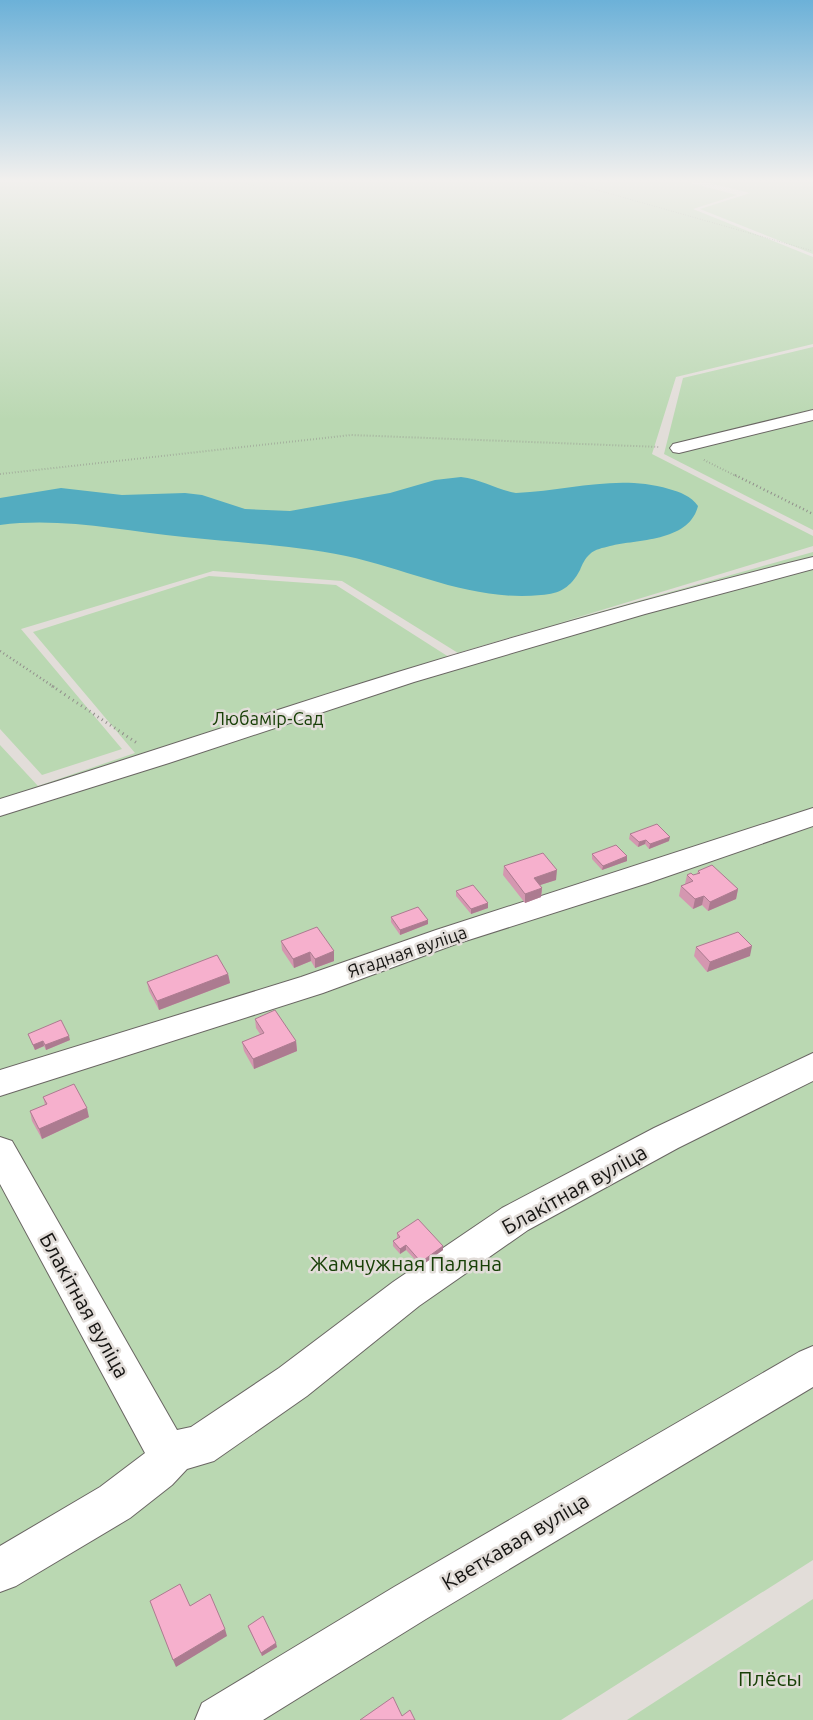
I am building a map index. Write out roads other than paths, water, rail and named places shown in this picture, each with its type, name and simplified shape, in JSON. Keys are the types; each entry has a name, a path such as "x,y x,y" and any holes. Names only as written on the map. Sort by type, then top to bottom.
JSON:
{"street":[{"path":"679,448 813,415"},
{"path":"0,808 160,758 406,677 637,609 813,564"},
{"name":"Ягадная вуліца","path":"0,1083 312,985 446,937 813,817"},
{"name":"Блакітная вуліца","path":"0,1151 163,1445 176,1451 198,1446 243,1418 293,1382 406,1294 515,1219 666,1138 813,1066"},
{"name":"Кветкавая вуліца","path":"219,1720 410,1603 813,1365"},
{"path":"0,1570 119,1501 163,1466 176,1451"}],"water":[{"path":"461,477 516,493 612,483 649,485 681,493 689,497 698,506 693,518 674,533 594,551 585,560 573,581 559,591 548,594 516,596 491,594 467,589 346,556 306,549 69,524 23,523 0,525 0,498 61,488 122,495 185,493 202,495 245,509 290,511 390,493 435,480"}],"park label":[{"name":"Любамір-Сад","path":"268,718"},
{"name":"Жамчужная Паляна","path":"406,1263"},
{"name":"Плёсы","path":"770,1678"}]}
